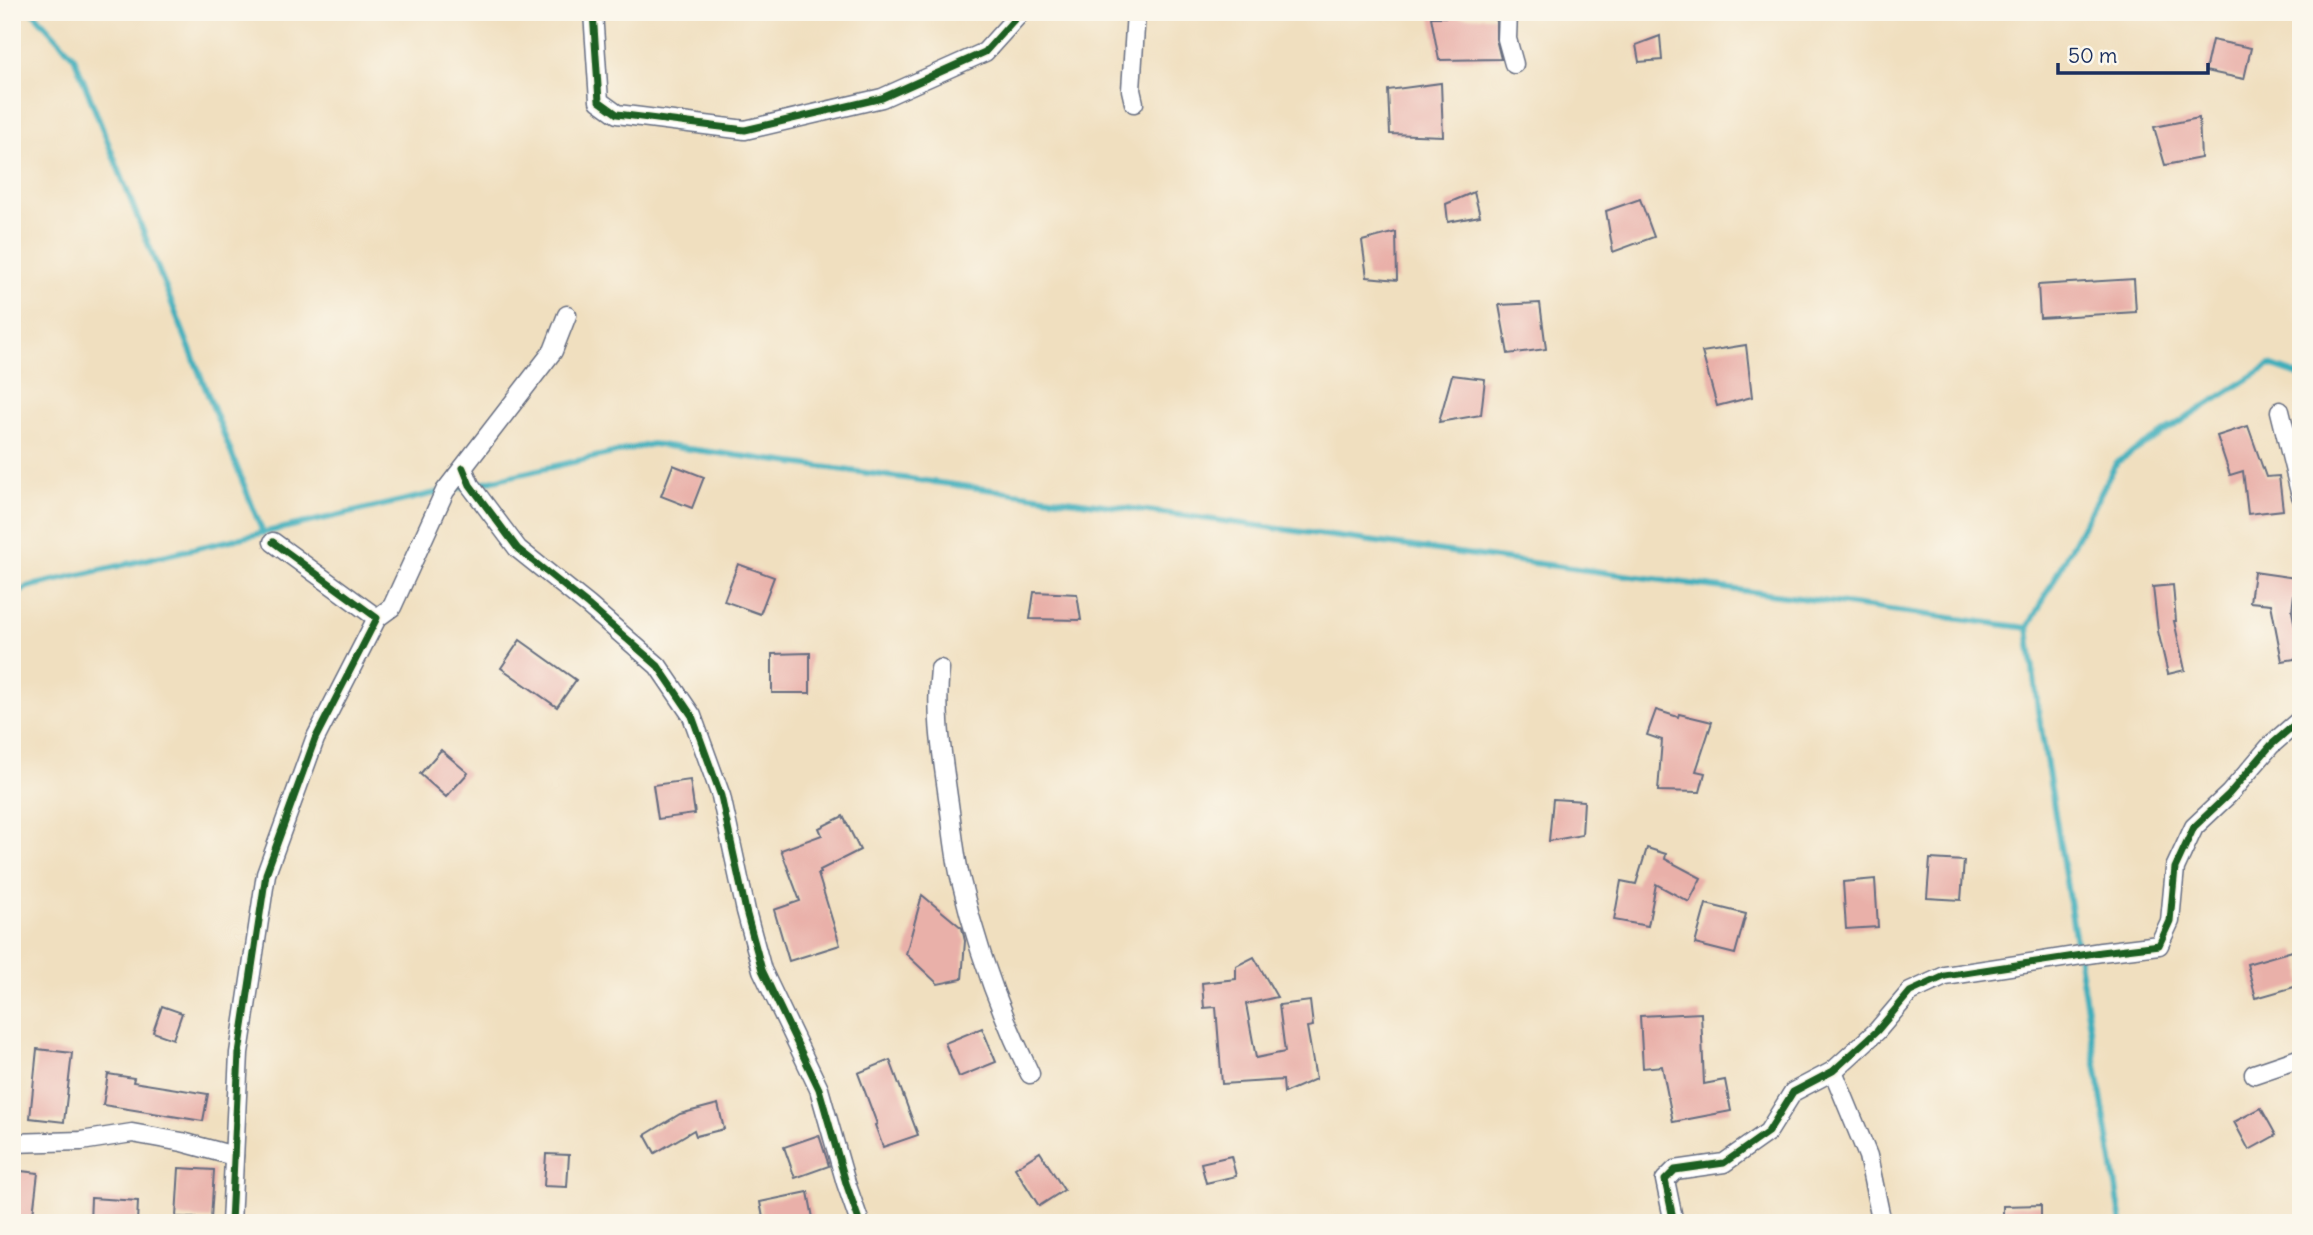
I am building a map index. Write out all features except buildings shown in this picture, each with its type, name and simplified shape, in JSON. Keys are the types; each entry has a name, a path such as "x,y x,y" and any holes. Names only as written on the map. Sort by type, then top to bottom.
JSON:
{"street":[{"path":"593,12 599,101 617,114 745,130 882,98 985,52 1021,12"},
{"path":"1134,103 1131,90 1136,12"},
{"path":"1508,12 1507,39 1514,64"},
{"path":"231,1223 239,1053 266,874 315,739 377,618 393,607 445,491 553,351 567,315"},
{"path":"2280,411 2301,496"},
{"path":"463,468 470,485 517,550 588,605 658,666 692,716 721,796 762,970 819,1089 860,1223"},
{"path":"273,542 377,618"},
{"path":"940,669 937,694 939,738 960,875 982,956 1005,1023 1030,1074"},
{"path":"1674,1223 1665,1180 1675,1170 1724,1163 1768,1132 1793,1092 1833,1071 1877,1031 1910,992 1945,976 2159,945 2170,921 2175,868 2194,827 2229,794 2272,745 2301,719"},
{"path":"2254,1074 2301,1058"},
{"path":"1833,1071 1868,1156 1882,1223"},
{"path":"12,1143 81,1141 132,1133 182,1142 234,1156"}],"waterway":[{"path":"33,12 74,57 263,533"},
{"path":"450,490 652,444 2028,628 2117,462 2270,365 2301,376"},
{"path":"12,599 27,587 440,492"},
{"path":"2028,628 2038,710 2122,1223"}],"cycle path":[{"path":"593,12 599,101 617,114 745,130 882,98 985,52 1021,12"},
{"path":"463,468 470,485 518,549 658,666 692,716 721,796 762,970 819,1089 860,1223"},
{"path":"231,1223 239,1053 266,874 315,739 377,618 273,542"},
{"path":"1674,1223 1665,1180 1675,1170 1724,1163 1768,1132 1793,1092 1833,1071 1877,1031 1910,992 1945,976 2159,945 2170,921 2175,868 2194,827 2229,794 2271,745 2301,719"}]}
